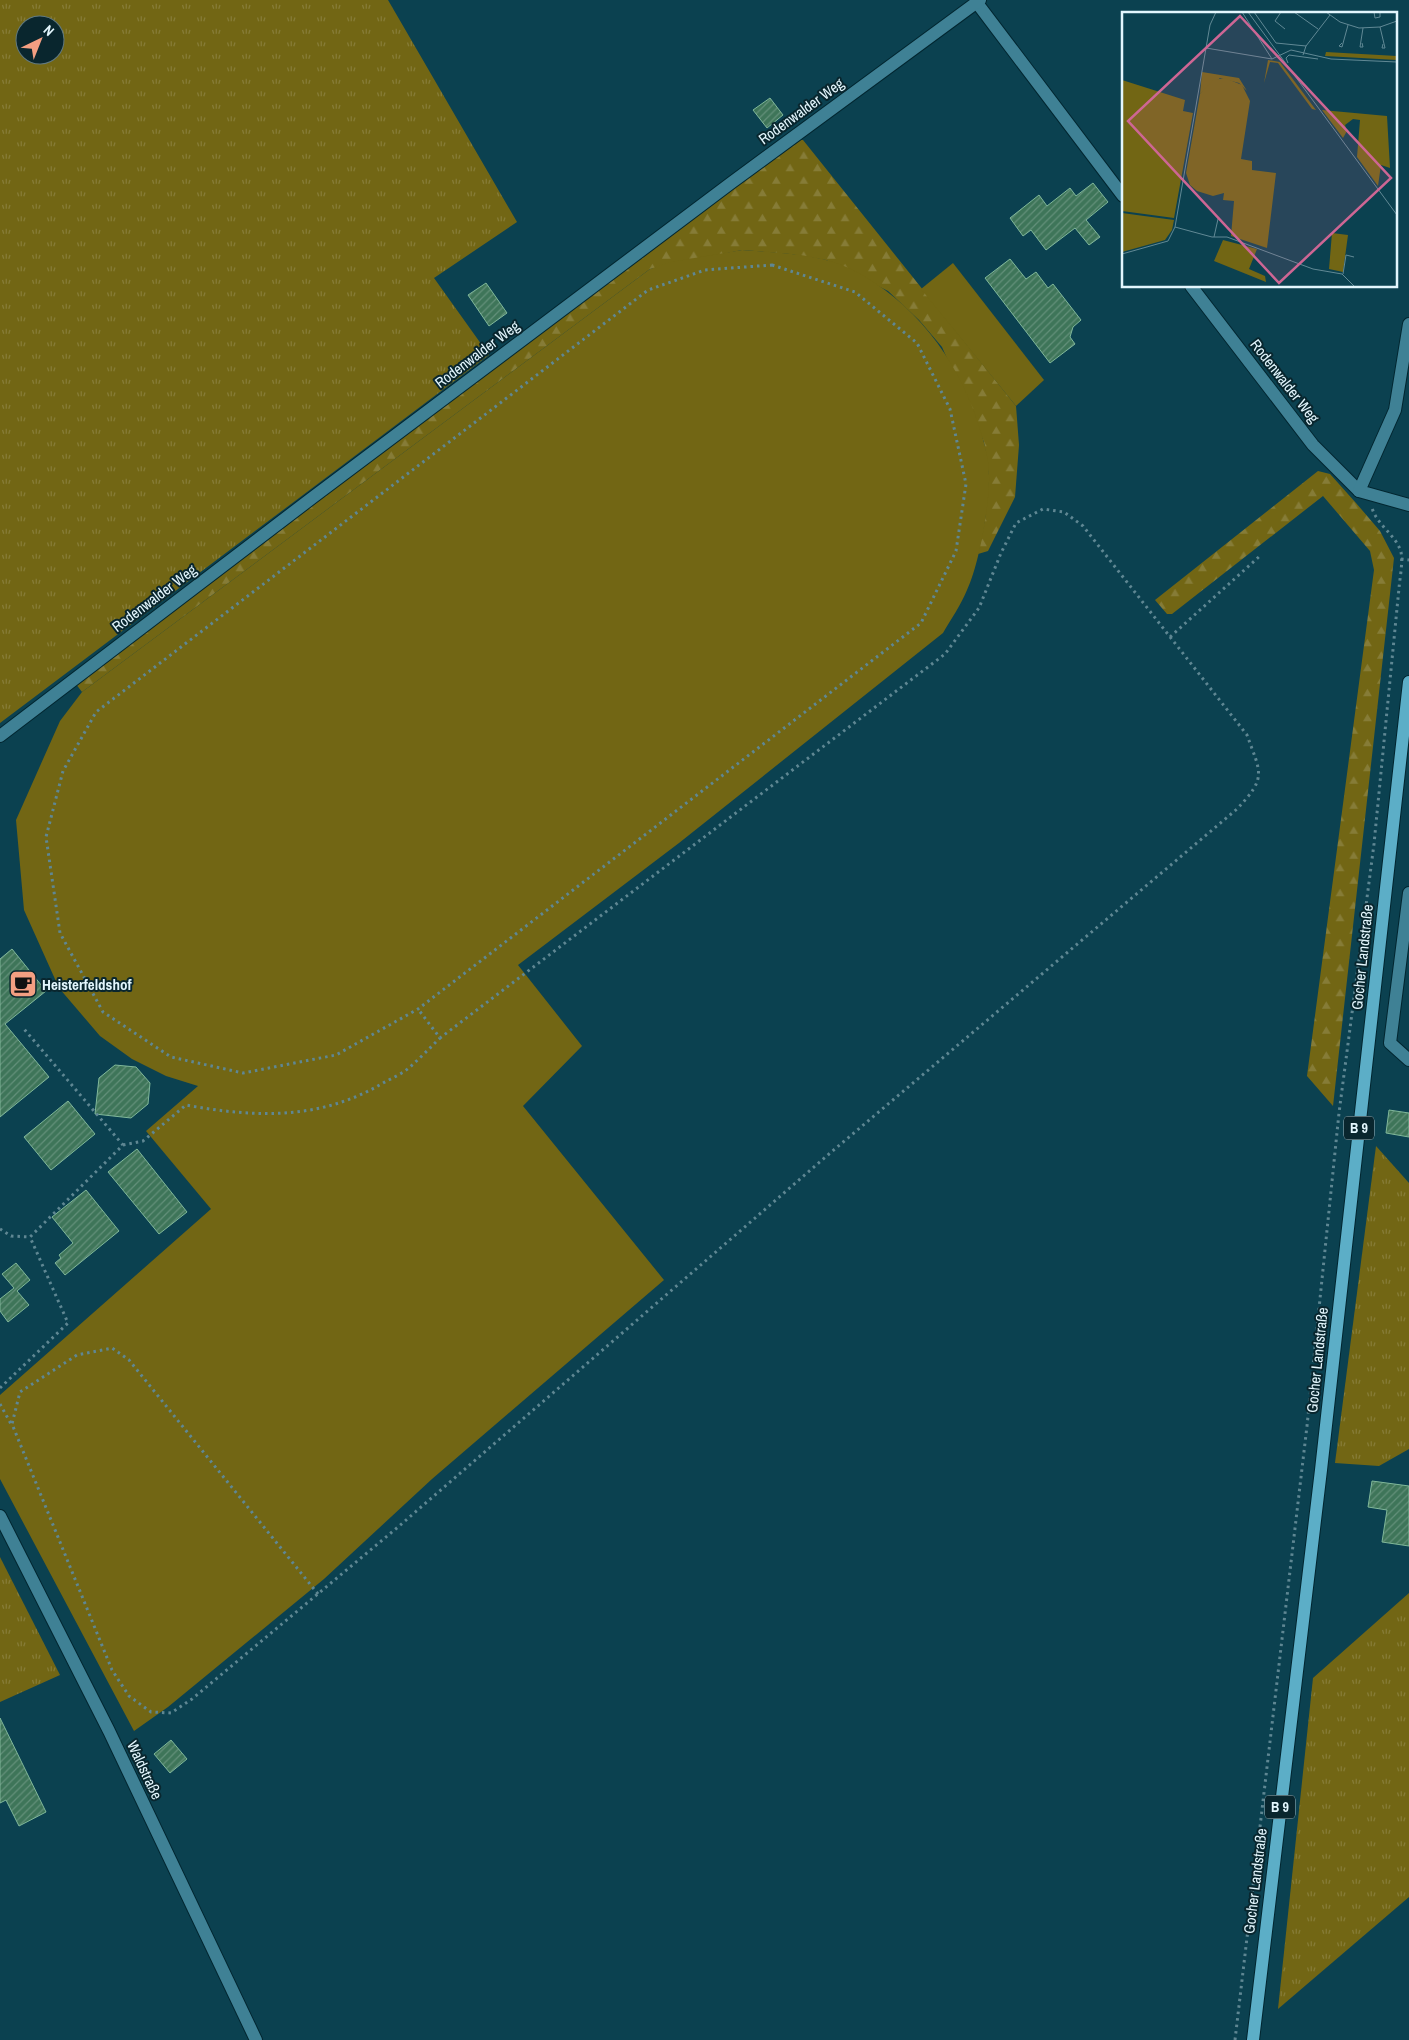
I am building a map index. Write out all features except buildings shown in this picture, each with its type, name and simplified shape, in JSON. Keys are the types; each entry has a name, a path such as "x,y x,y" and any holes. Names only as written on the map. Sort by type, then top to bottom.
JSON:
{"main road":[{"name":"Gocher Landstraße","path":"1253,2040 1322,1460 1409,682"}],"street":[{"name":"Rodenwalder Weg","path":"0,736 731,183 978,1 1122,195"},
{"name":"Rodenwalder Weg","path":"1193,288 1313,445 1359,491"},
{"path":"1409,324 1395,410 1359,491 1409,505"},
{"path":"1409,893 1390,1043 1409,1060"},
{"name":"Waldstraße","path":"0,1516 109,1731 256,2040"}],"path":[{"path":"772,265 855,292 917,343 950,409 966,484 956,551 921,623 418,1009 336,1055 243,1073 171,1057 103,1012 60,933 46,837 63,771 96,712 648,290 705,270 772,265"},
{"path":"1235,2040 1307,1426 1339,1113 1374,844 1401,560 1397,544 1371,506 1374,496"},
{"path":"0,1228 11,1236 30,1237 123,1145 142,1141 186,1105 219,1112 262,1115 313,1111 361,1096 409,1069 440,1038 945,654 979,608 1001,553 1016,522 1043,509 1064,512 1083,526 1246,735 1260,772 1254,791 1237,809 822,1160 398,1527 192,1698 171,1713 151,1712 129,1696 112,1670 12,1424 0,1404"},
{"path":"1170,637 1261,555"},
{"path":"1401,560 1409,560"},
{"path":"418,1009 440,1038"},
{"path":"24,1029 123,1145"},
{"path":"0,1388 68,1323 30,1237"},
{"path":"12,1424 20,1392 77,1355 112,1348 129,1360 318,1594"}],"green space":[{"path":"0,0 388,0 517,222 434,278 489,355 0,723"},
{"path":"791,139 803,140 1016,406 1019,445 1015,497 988,551 978,554 985,519 989,476 984,442 942,347 919,320 888,291 826,260 790,254 742,250 650,269 82,692 73,680"},
{"path":"742,250 813,257 840,264 853,270 875,283 913,314 944,353 957,374 977,420 989,468 988,501 983,534 976,565 967,590 943,633 679,843 518,965 582,1046 523,1106 664,1280 432,1479 324,1579 168,1707 134,1731 0,1479 0,1395 211,1209 146,1131 198,1086 166,1076 132,1059 100,1036 59,988 24,910 16,820 60,721 82,692 650,269 671,262"},
{"path":"953,263 1044,380 1016,406 921,289"},
{"path":"1318,471 1330,474 1356,503 1380,531 1394,558 1333,1106 1307,1076 1374,570 1370,551 1323,496 1172,614 1167,614 1155,600"},
{"path":"1376,1146 1409,1183 1409,1449 1379,1466 1335,1463"},
{"path":"0,1557 60,1675 0,1702"},
{"path":"1409,1593 1409,1897 1278,2009 1313,1678"}],"place":[{"name":"Heisterfeldshof","path":"23,984"}]}
